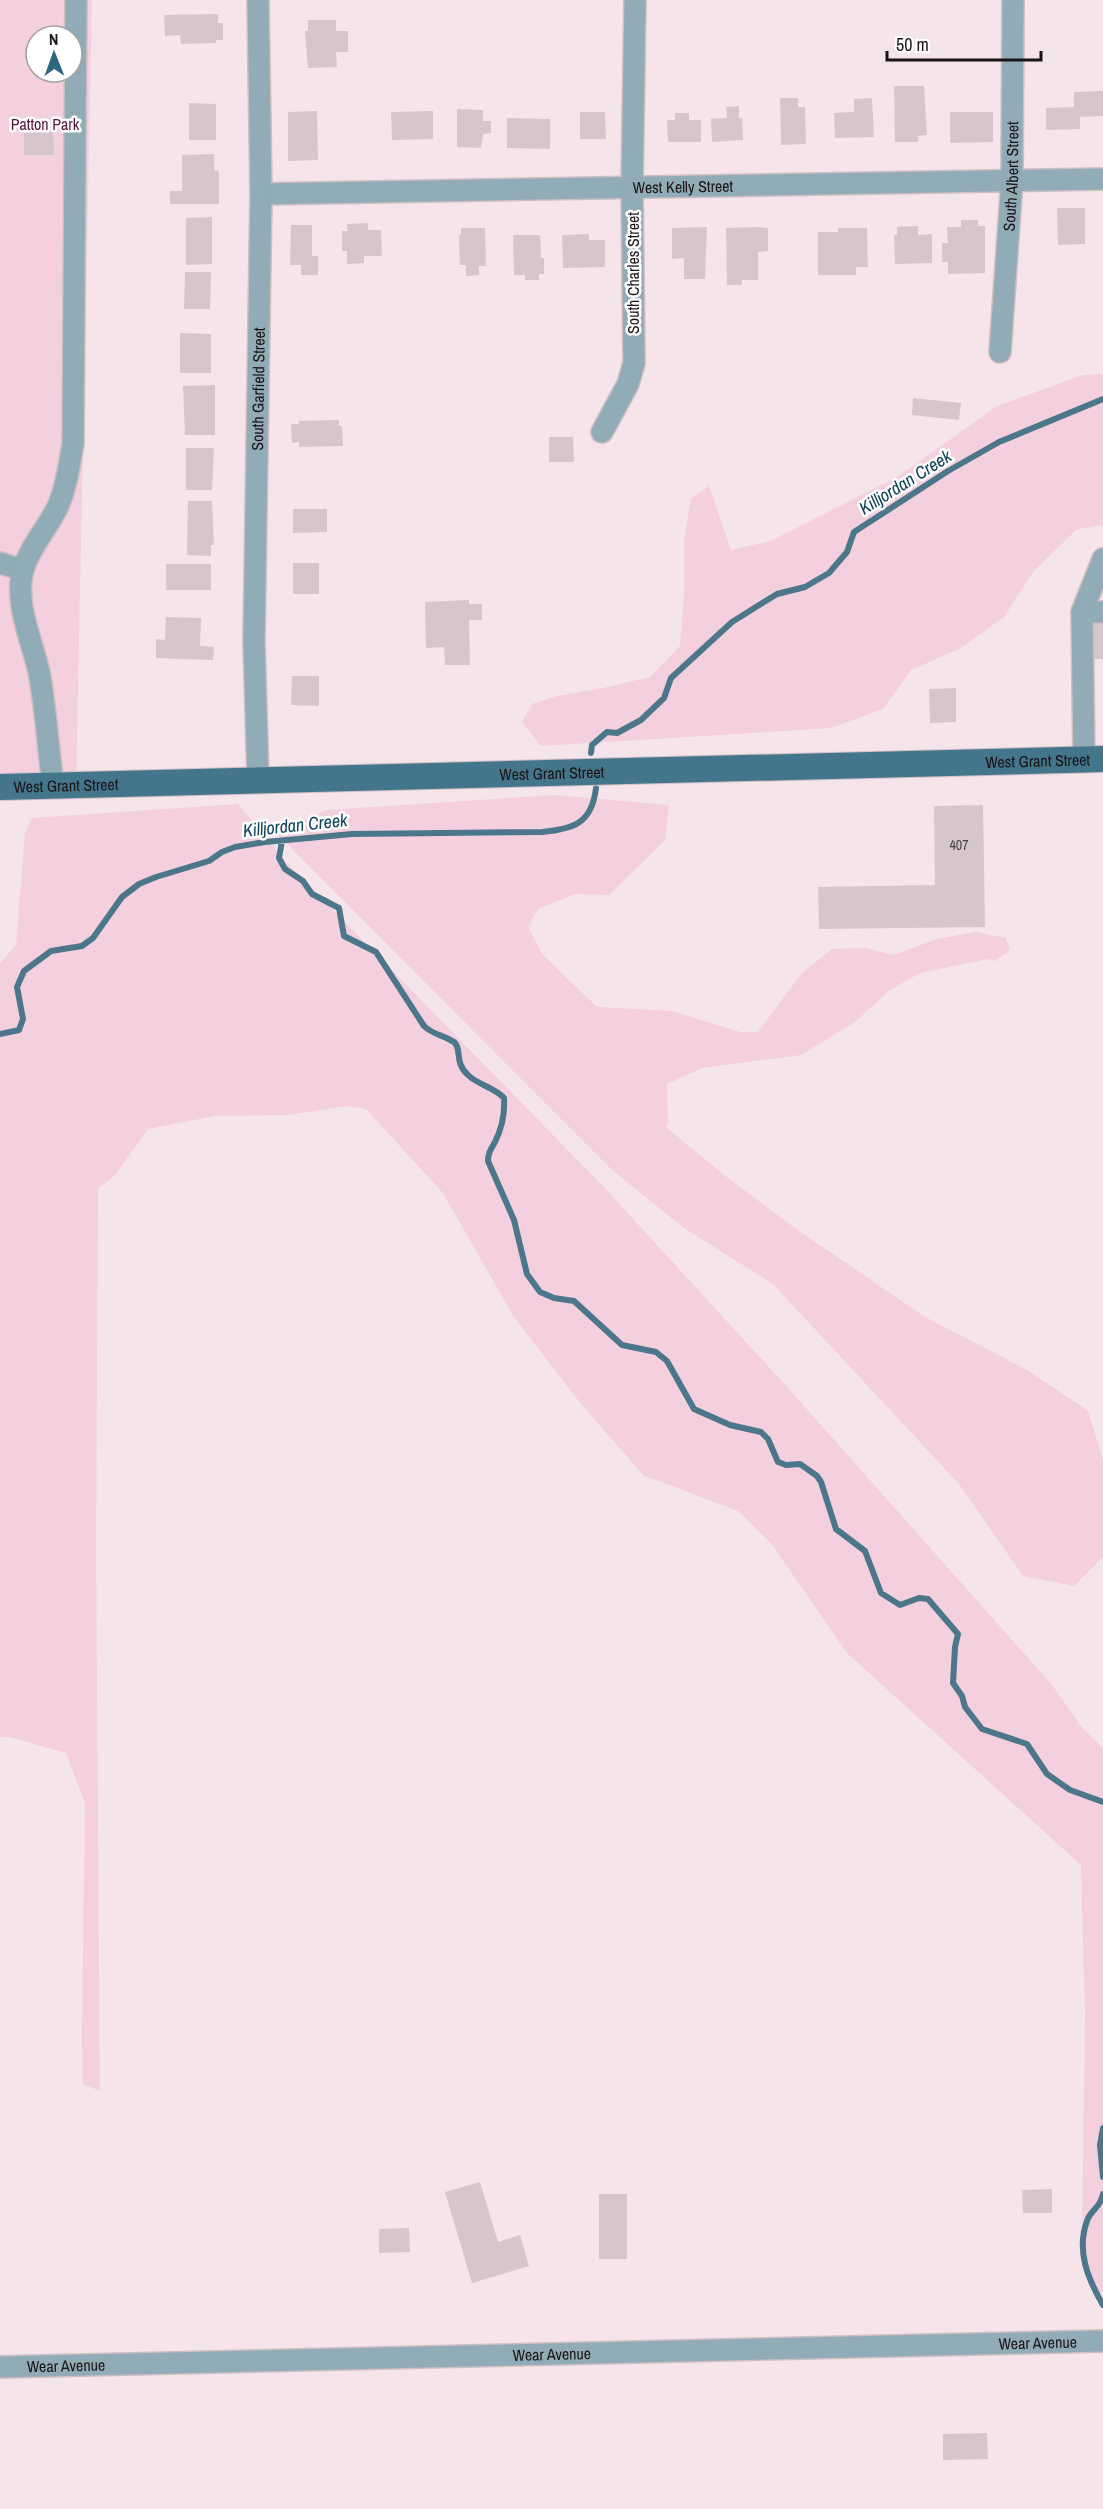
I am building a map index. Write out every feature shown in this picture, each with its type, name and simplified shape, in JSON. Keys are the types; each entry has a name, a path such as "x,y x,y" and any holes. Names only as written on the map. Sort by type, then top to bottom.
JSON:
{"main road":[{"name":"West Grant Street","path":"0,787 1093,760"}],"street":[{"path":"53,785 39,673 22,600 23,570 32,549 58,507 67,480 73,444 76,0"},
{"name":"South Garfield Street","path":"258,0 261,194 254,641 258,779"},
{"name":"South Charles Street","path":"602,432 628,384 634,363 632,187 635,0"},
{"name":"South Albert Street","path":"1000,352 1012,180 1013,0"},
{"name":"West Kelly Street","path":"261,194 1103,179"},
{"path":"1093,760 1092,612 1103,559"},
{"path":"0,563 23,570"},
{"name":"Wear Avenue","path":"0,2367 1103,2341"}],"green space":[{"name":"Patton Park","path":"0,0 92,0 76,785 0,786"},
{"path":"1103,374 1103,525 1077,529 1033,572 1004,617 961,648 911,670 883,709 831,728 541,746 522,722 532,704 557,696 650,677 680,646 684,599 684,541 691,499 709,486 731,550 771,541 899,476 997,406 1083,375"},
{"path":"554,795 669,805 665,840 609,895 576,894 538,909 528,927 542,954 597,1007 672,1011 740,1032 758,1032 802,973 832,949 866,948 894,955 937,939 976,932 1006,938 1010,950 995,961 988,959 920,973 890,990 855,1022 801,1055 702,1068 667,1084 668,1121 666,1127 724,1175 792,1226 925,1317 1029,1371 1088,1411 1103,1460 1103,1557 1074,1586 1023,1576 959,1484 773,1284 684,1228 612,1170 276,833 327,810"},
{"path":"238,804 286,862 602,1185 788,1388 1052,1685 1083,1729 1103,1748 1103,2294 1092,2286 1082,2249 1085,2014 1081,1865 847,1653 771,1543 738,1511 643,1475 578,1400 514,1317 443,1193 366,1109 347,1106 287,1115 215,1116 148,1129 115,1175 98,1189 96,1552 100,2091 83,2084 85,1803 66,1753 10,1737 0,1737 0,963 16,945 25,833 32,818"}],"building":[{"path":"218,14 218,23 223,23 223,40 216,40 216,43 181,44 180,35 165,36 164,15"},
{"path":"308,20 336,20 336,31 348,31 348,52 336,52 337,67 308,68 305,31 308,31"},
{"path":"894,86 924,86 927,135 918,136 918,142 895,142"},
{"path":"1103,91 1103,116 1080,117 1080,129 1046,130 1046,108 1074,107 1074,92"},
{"path":"780,98 798,98 798,107 805,107 806,144 781,145"},
{"path":"872,98 874,137 835,138 834,113 854,112 854,99"},
{"path":"189,103 216,104 216,140 189,140"},
{"path":"739,106 743,140 712,142 711,119 727,118 726,107"},
{"path":"457,109 483,110 483,121 491,121 491,133 483,134 481,148 457,147"},
{"path":"317,111 318,160 288,161 288,112"},
{"path":"433,111 433,139 392,140 391,112"},
{"path":"580,112 605,112 606,139 580,139"},
{"path":"950,112 993,112 993,142 950,143"},
{"path":"675,113 689,113 689,120 701,120 701,142 668,142 667,120 675,120"},
{"path":"507,118 550,119 550,149 507,148"},
{"path":"24,130 53,130 54,155 24,155"},
{"path":"214,154 214,170 219,171 219,204 170,204 170,191 182,191 182,155"},
{"path":"1057,208 1085,208 1085,244 1058,245"},
{"path":"212,217 212,264 186,265 186,218"},
{"path":"961,220 978,220 978,226 985,226 985,273 948,274 948,262 942,262 942,243 948,243 947,227 961,227"},
{"path":"368,223 368,230 381,230 382,256 364,256 364,263 347,264 347,251 342,251 342,231 348,231 347,224"},
{"path":"291,225 312,225 312,256 318,256 318,275 301,275 301,265 290,265"},
{"path":"918,226 918,235 932,234 932,263 895,264 894,235 897,235 897,227"},
{"path":"707,227 705,279 684,279 684,258 672,259 672,228"},
{"path":"461,228 485,228 486,266 479,266 479,275 466,276 466,265 460,265 459,235 461,235"},
{"path":"726,228 768,228 768,251 758,252 758,280 742,280 742,285 727,285"},
{"path":"838,228 867,228 868,267 856,267 856,275 818,275 818,232 838,232"},
{"path":"589,234 589,240 605,240 605,267 563,268 562,235"},
{"path":"513,235 540,235 544,274 539,274 539,280 525,280 525,275 514,275"},
{"path":"185,272 211,272 210,309 184,309"},
{"path":"180,333 211,334 211,373 180,373"},
{"path":"215,385 215,435 185,435 183,386"},
{"path":"913,398 961,403 959,420 912,415"},
{"path":"339,420 339,426 342,426 343,446 299,447 299,442 292,443 291,424 299,424 299,421"},
{"path":"549,437 573,437 574,462 549,462"},
{"path":"186,448 214,448 212,490 186,490"},
{"path":"188,501 212,501 214,545 211,545 211,556 187,555"},
{"path":"293,509 327,509 327,532 293,533"},
{"path":"293,563 319,563 319,594 293,594"},
{"path":"166,564 211,564 211,590 166,590"},
{"path":"469,600 469,604 482,604 482,620 469,620 470,665 445,665 444,647 426,648 425,602"},
{"path":"166,617 201,618 200,646 214,647 213,660 156,658 156,639 165,640"},
{"path":"1091,622 1103,622 1103,659 1092,659"},
{"path":"292,676 319,676 319,706 291,705"},
{"path":"956,688 956,722 930,723 929,689"},
{"path":"983,805 985,927 819,929 818,887 935,885 934,806"},
{"path":"480,2182 498,2242 520,2235 529,2266 472,2283 445,2192"},
{"path":"1052,2189 1052,2213 1023,2213 1022,2190"},
{"path":"599,2194 627,2194 627,2259 599,2259"},
{"path":"409,2228 410,2252 379,2253 379,2229"},
{"path":"987,2433 988,2459 943,2460 943,2434"}],"waterway":[{"name":"Killjordan Creek","path":"591,753 592,745 607,732 617,733 641,720 664,698 671,678 732,622 777,594 805,587 829,573 847,552 854,532 948,471 999,442 1103,399"},
{"name":"Killjordan Creek","path":"0,1034 19,1030 23,1019 17,987 24,971 51,951 82,946 93,938 122,897 139,884 209,861 235,847 265,842 352,834 542,832 563,829 586,817 594,800 596,788"},
{"path":"282,841 279,858 285,869 303,881 312,894 339,908 344,936 376,952 424,1026 454,1042 464,1070 472,1078 504,1098 501,1126 489,1153 488,1161 514,1220 527,1274 540,1292 554,1298 574,1301 622,1345 656,1352 667,1361 694,1409 730,1425 761,1432 768,1439 778,1462 786,1465 800,1464 817,1476 836,1529 865,1551 881,1593 900,1605 919,1598 928,1599 958,1634 953,1683 962,1696 965,1707 982,1729 1027,1744 1047,1774 1070,1790 1103,1802"},
{"path":"1103,2128 1100,2145 1103,2177"},
{"path":"1103,2194 1100,2203 1088,2217 1083,2243 1088,2275 1103,2305"}]}
